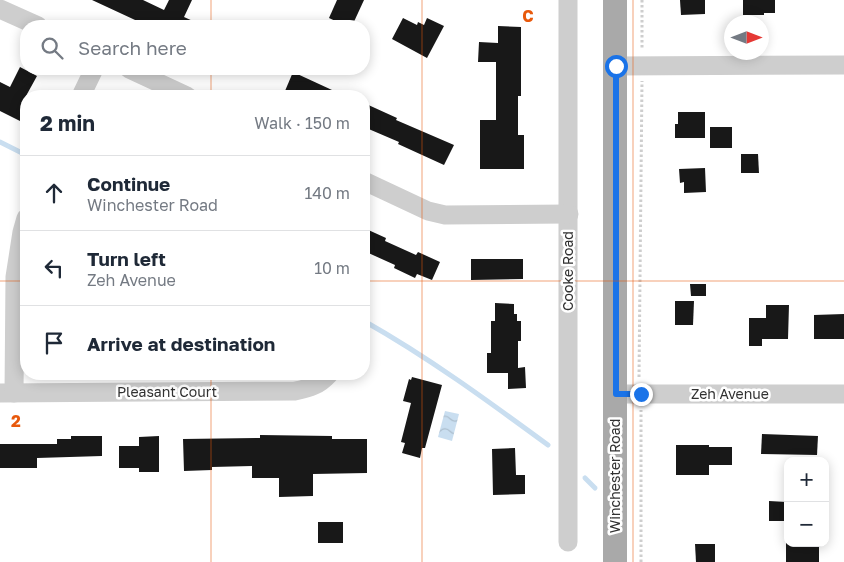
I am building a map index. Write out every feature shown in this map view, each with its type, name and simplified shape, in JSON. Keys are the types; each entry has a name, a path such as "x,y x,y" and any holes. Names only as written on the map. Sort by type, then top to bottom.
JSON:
{"main road":[{"name":"Winchester Road","path":"615,0 615,562"}],"street":[{"name":"Cooke Road","path":"568,0 568,542"},
{"path":"0,9 25,20"},
{"path":"616,66 844,65"},
{"path":"84,90 91,75"},
{"path":"142,75 174,90"},
{"path":"370,184 428,211 445,215 569,214"},
{"path":"7,393 15,277 20,246"},
{"name":"Pleasant Court","path":"7,393 295,391 309,388 324,380"},
{"name":"Zeh Avenue","path":"616,394 844,394"}],"path":[{"path":"641,562 639,313 642,0"}],"water":[{"path":"445,411 459,414 452,441 438,437"}],"building":[{"path":"92,0 143,0 164,10 169,0 192,0 184,17 191,20 135,20"},
{"path":"337,0 364,0 355,20 333,20 329,18"},
{"path":"680,0 705,0 705,14 681,15"},
{"path":"743,0 775,0 775,13 743,15"},
{"path":"403,18 417,25 418,22 424,25 427,18 444,26 427,58 392,39"},
{"path":"498,26 521,27 521,96 518,96 518,135 524,135 524,169 480,169 480,120 496,120 496,62 478,62 479,42 498,43"},
{"path":"20,67 20,75 37,76 29,90 20,90 20,121 0,111 0,82 10,87"},
{"path":"292,75 300,75 332,90 285,90"},
{"path":"370,106 397,118 396,120 454,145 444,165 398,144 399,142 370,130"},
{"path":"678,112 705,112 705,138 675,138 675,124 678,124"},
{"path":"710,127 732,127 732,148 710,148"},
{"path":"741,154 758,154 759,173 741,173"},
{"path":"705,168 706,192 684,193 684,182 680,183 679,169"},
{"path":"370,231 386,238 385,241 416,255 418,252 440,262 432,280 417,274 415,278 394,268 395,265 370,254"},
{"path":"471,259 523,259 523,279 471,280"},
{"path":"690,284 706,284 706,296 691,296"},
{"path":"675,301 694,301 693,325 675,325"},
{"path":"495,303 514,304 514,314 517,314 517,321 521,321 521,341 518,341 518,368 525,367 526,388 508,389 508,373 487,373 487,353 491,353 491,321 495,321"},
{"path":"766,305 789,305 788,339 762,339 762,346 749,346 749,318 766,318"},
{"path":"844,314 844,339 814,339 814,315"},
{"path":"412,377 442,385 425,448 422,448 420,458 402,453 405,443 401,442 411,403 403,401 409,379 411,380"},
{"path":"762,434 818,436 817,455 761,454"},
{"path":"260,435 332,436 332,439 367,439 367,473 313,474 313,496 279,497 279,478 252,478 252,466 212,467 212,470 184,471 183,439 260,438"},
{"path":"71,436 102,436 102,456 37,458 37,468 0,468 0,444 57,444 57,439 71,439"},
{"path":"159,436 159,472 139,472 139,468 119,468 119,446 139,446 139,437"},
{"path":"676,445 732,447 732,465 709,465 709,475 676,475"},
{"path":"515,448 516,475 525,475 525,494 493,495 492,449"},
{"path":"769,501 784,502 784,521 769,521"},
{"path":"318,522 343,522 343,543 318,543"},
{"path":"695,544 715,544 715,562 696,562"},
{"path":"786,547 819,547 819,562 786,562"}],"waterway":[{"path":"0,142 20,152"},
{"path":"370,324 435,364 548,445"},
{"path":"585,478 595,488"}],"route":[{"path":"616,66 616,394 641,394"}]}
